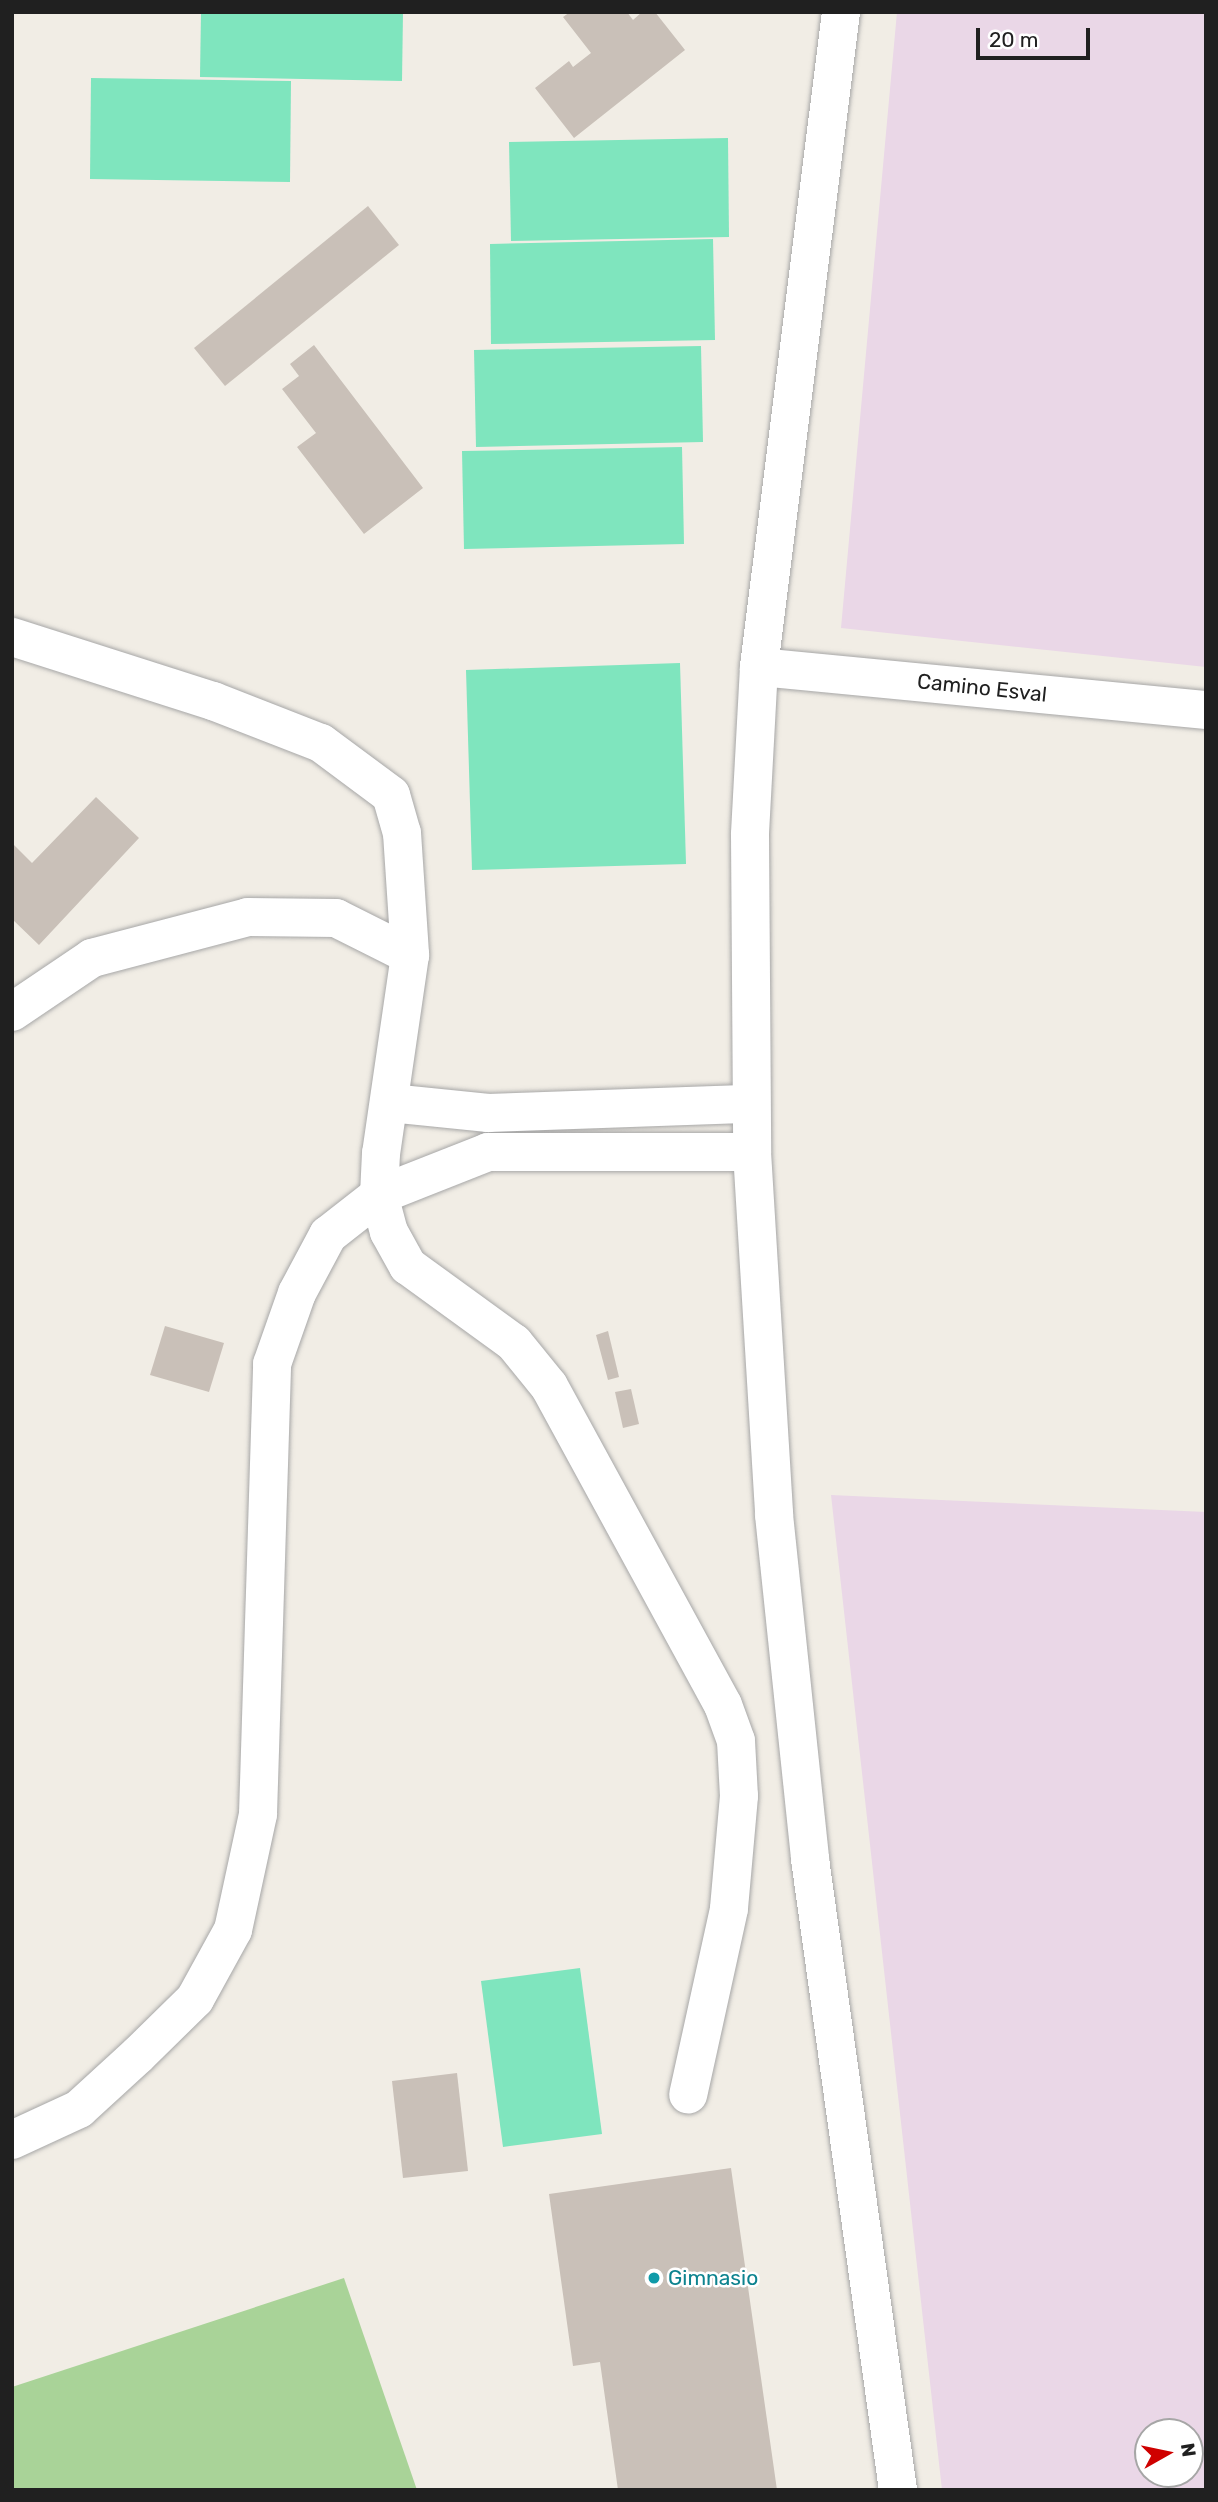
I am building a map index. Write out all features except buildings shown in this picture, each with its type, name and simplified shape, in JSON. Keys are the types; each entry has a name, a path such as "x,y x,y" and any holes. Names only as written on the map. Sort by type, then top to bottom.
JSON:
{"street":[{"path":"841,12 759,667 750,835 752,1152 774,1515 810,1859 898,2490"},
{"path":"12,636 213,701 321,743 391,795 402,833 410,955 379,1195 388,1232 408,1266 514,1343 549,1387 723,1705 736,1741 739,1796 729,1909 688,2095"},
{"name":"Camino Esval","path":"759,667 1206,710"},
{"path":"12,1012 92,958 248,917 336,919 410,955"},
{"path":"390,1103 488,1113 751,1104"},
{"path":"12,2140 79,2109 138,2055 195,1999 233,1930 258,1814 272,1364 298,1293 328,1235 379,1195 488,1153 752,1152"}],"shaded area":[{"path":"897,12 1206,12 1206,667 841,628"},
{"path":"831,1495 1206,1512 1206,2490 942,2490"}],"green space":[{"path":"201,12 403,12 402,81 200,77"},
{"path":"91,78 291,81 290,182 90,179"},
{"path":"728,138 729,237 511,241 509,142"},
{"path":"713,239 715,340 491,344 490,244"},
{"path":"701,346 703,442 476,447 474,350"},
{"path":"682,447 684,544 464,549 462,451"},
{"path":"680,663 686,864 472,870 466,670"},
{"path":"580,1968 602,2134 503,2147 481,1981"},
{"path":"344,2278 417,2490 12,2490 12,2387"}],"place":[{"name":"Gimnasio","path":"654,2278"}]}
